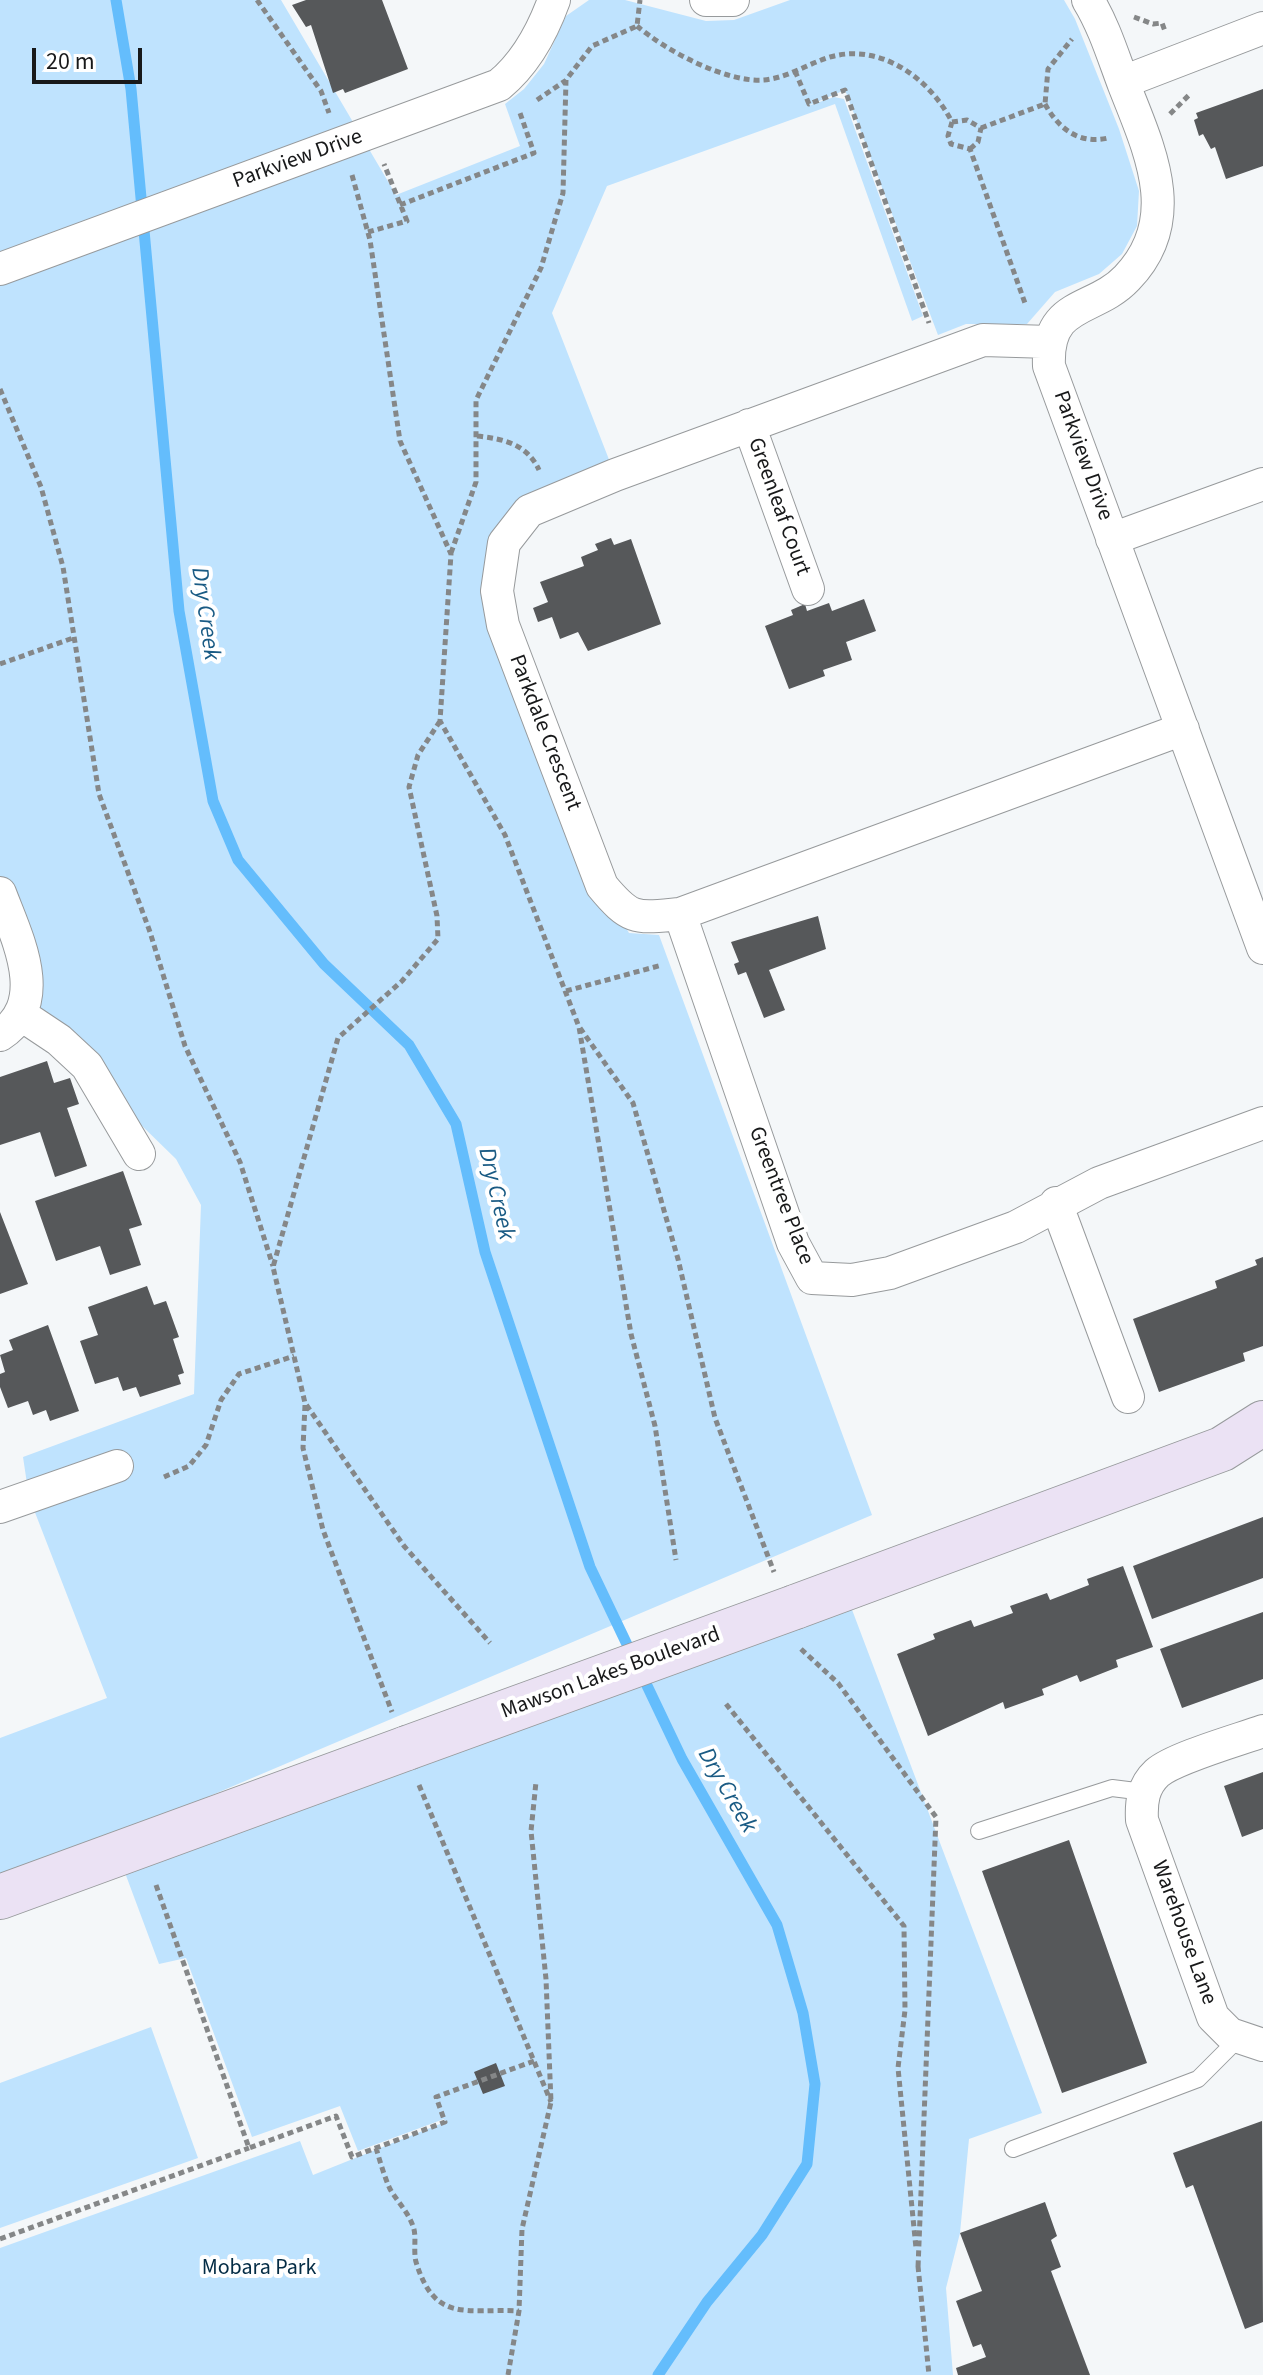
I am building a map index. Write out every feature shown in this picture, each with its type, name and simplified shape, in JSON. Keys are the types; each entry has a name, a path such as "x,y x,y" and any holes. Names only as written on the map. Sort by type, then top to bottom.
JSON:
{"street":[{"name":"Parkview Drive","path":"0,269 499,85 513,74 537,41 554,0"},
{"path":"706,0 733,0"},
{"path":"1050,342 1064,316 1125,280 1151,245 1158,221 1158,178 1123,82 1088,0"},
{"path":"1123,82 1263,28"},
{"name":"Parkdale Crescent","path":"1050,342 983,340 749,425 529,511 504,543 497,591 503,625 602,886 623,912 644,917 680,914 1183,729"},
{"name":"Parkview Drive","path":"1050,342 1052,376 1263,948"},
{"name":"Greenleaf Court","path":"749,425 808,589"},
{"path":"1112,539 1263,484"},
{"path":"0,893 25,960 27,987 10,1025 59,1040 87,1066 139,1154"},
{"name":"Greentree Place","path":"680,914 788,1228 812,1278 852,1280 890,1273 1016,1227 1056,1203 1099,1183 1263,1123"},
{"path":"1056,1203 1128,1397"},
{"name":"Mawson Lakes Boulevard","path":"0,1897 409,1773 795,1607 1243,1448 1263,1423"},
{"path":"0,1507 117,1466"},
{"path":"1144,1792 1157,1773 1171,1765 1263,1731"},
{"name":"Warehouse Lane","path":"1144,1792 1142,1820 1213,2017 1251,2042"}],"lane":[{"path":"979,1831 1112,1788 1144,1792"},
{"path":"1013,2149 1198,2079 1251,2042"}],"path":[{"path":"257,0 321,91 332,119"},
{"path":"637,26 640,0"},
{"path":"637,26 655,41 741,80 766,80 855,52 879,58 908,71 944,106 952,122 948,136 951,144 970,149"},
{"path":"400,205 534,153 520,112 566,80 592,46 637,26"},
{"path":"795,71 809,104 845,90 940,354"},
{"path":"273,1267 338,1038 402,981 438,939 437,916 409,787 418,755 440,721 451,554 476,482 476,400 541,268 563,193 566,80"},
{"path":"952,122 967,120 981,128 978,142 970,149"},
{"path":"970,149 1026,306"},
{"path":"368,232 407,221 384,164"},
{"path":"352,175 368,232 400,441 451,554"},
{"path":"0,389 41,487 63,567 99,794 150,932 185,1046 240,1162 273,1267 305,1403 303,1448 323,1530 409,1773 551,2102"},
{"path":"477,436 502,438 527,451 542,477"},
{"path":"0,664 73,638"},
{"path":"440,721 505,835 579,1027 631,1334 655,1426 676,1560"},
{"path":"566,991 669,963"},
{"path":"164,1477 189,1466 206,1445 221,1400 239,1374 294,1356"},
{"path":"305,1403 404,1546 490,1643"},
{"path":"726,1704 904,1926 905,2010 898,2068 929,2375"},
{"path":"508,2375 519,2311 522,2229 551,2102 546,1979 531,1831 536,1782"},
{"path":"169,1880 154,1885 249,2148"},
{"path":"0,2239 336,2116 352,2157 445,2122 436,2097 534,2061"},
{"path":"376,2148 390,2188 412,2222 416,2260 433,2295 443,2307 455,2312 475,2308 519,2311"}],"green space":[{"path":"0,0 281,0 396,195 520,146 505,104 524,89 544,64 566,16 589,0 625,0 706,21 734,20 790,0 1064,0 1075,19 1119,129 1139,191 1137,226 1122,254 1099,274 1055,292 1027,324 966,324 938,335 845,90 805,107 834,97 844,99 923,316 912,321 835,104 607,186 552,313 615,475 529,511 497,591 602,886 629,933 659,935 872,1515 0,1885 0,1738 107,1698 29,1497 23,1457 194,1394 201,1205 176,1159 22,1009 0,883"},
{"name":"Mobara Park","path":"851,1607 1042,2113 969,2139 960,2233 946,2288 953,2375 0,2375 0,2248 300,2141 313,2175 445,2122 444,2119 358,2151 340,2106 252,2137 186,1958 159,1964 118,1854"},
{"path":"151,2027 198,2158 0,2228 0,2083"}],"building":[{"path":"306,0 382,0 408,69 345,93 343,89 333,93 311,25 306,27 292,5"},
{"path":"1263,89 1263,166 1226,179 1215,147 1211,149 1203,134 1199,136 1194,120 1198,118 1196,113"},
{"path":"611,538 614,545 631,539 661,624 588,651 578,632 560,639 552,617 538,622 533,608 548,602 540,582 584,566 581,557 598,550 595,544"},
{"path":"864,599 876,631 846,642 852,660 823,670 825,676 789,689 765,626 793,615 791,610 805,604 807,611 829,603 832,611"},
{"path":"818,916 826,949 769,970 785,1010 764,1018 746,972 738,975 734,964 739,962 731,942"},
{"path":"47,1061 54,1083 70,1078 79,1104 67,1108 87,1166 55,1177 40,1132 0,1145 0,1077"},
{"path":"123,1171 142,1225 129,1229 141,1265 110,1275 100,1246 56,1261 35,1201"},
{"path":"0,1212 28,1284 0,1294"},
{"path":"1263,1257 1263,1346 1243,1353 1245,1361 1159,1392 1133,1319 1217,1288 1215,1281 1257,1265 1255,1260"},
{"path":"147,1286 154,1305 166,1301 179,1337 173,1339 184,1373 178,1375 181,1384 140,1397 136,1387 123,1391 118,1377 95,1384 80,1341 98,1335 88,1307"},
{"path":"48,1325 79,1411 50,1421 46,1410 33,1415 28,1401 8,1408 0,1387 0,1374 5,1372 0,1355 13,1350 9,1340"},
{"path":"1263,1517 1263,1578 1152,1619 1133,1566"},
{"path":"1123,1566 1153,1647 1116,1660 1118,1667 1080,1682 1077,1675 1042,1689 1044,1695 1005,1709 1003,1702 928,1736 897,1654 935,1639 933,1634 971,1620 974,1627 1013,1613 1010,1606 1047,1593 1050,1600 1089,1585 1087,1579"},
{"path":"1263,1612 1263,1679 1182,1708 1160,1649"},
{"path":"1263,1772 1263,1829 1242,1837 1224,1786"},
{"path":"1069,1840 1147,2063 1062,2093 982,1871"},
{"path":"496,2063 505,2086 483,2094 474,2072"},
{"path":"1262,2121 1263,2322 1245,2329 1193,2185 1186,2188 1173,2153"},
{"path":"1045,2202 1057,2236 1051,2240 1061,2267 1051,2271 1090,2375 958,2375 956,2368 986,2357 981,2344 973,2347 956,2301 982,2291 960,2233"}],"waterway":[{"name":"Dry Creek","path":"116,0 131,89 179,611 213,801 238,860 324,964 409,1045 456,1124 485,1252 590,1567 633,1657"},
{"name":"Dry Creek","path":"641,1673 682,1759 777,1925 803,2013 815,2084 807,2164 762,2235 707,2302 658,2375"}]}
